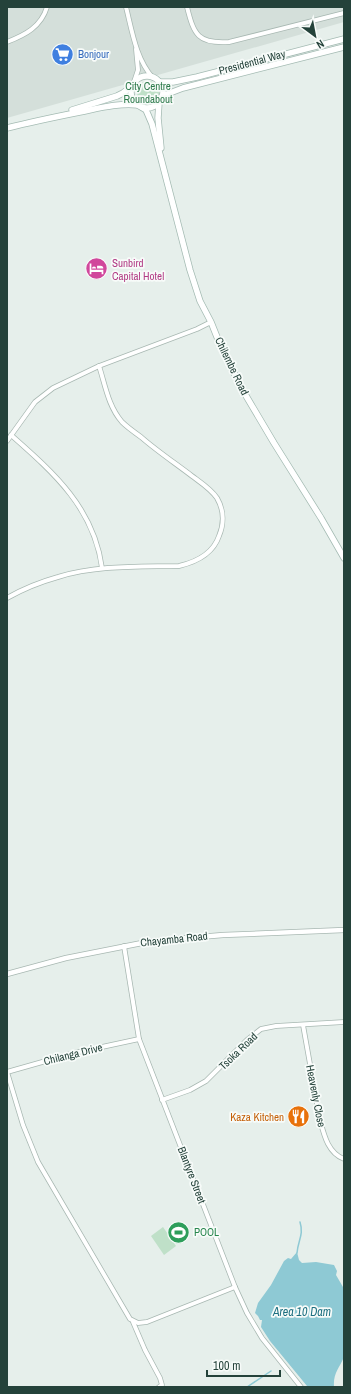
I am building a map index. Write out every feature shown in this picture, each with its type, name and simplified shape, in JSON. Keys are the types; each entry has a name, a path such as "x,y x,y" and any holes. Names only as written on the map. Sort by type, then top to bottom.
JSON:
{"main road":[{"name":"Presidential Way","path":"159,82 173,82 197,77 344,39"},
{"name":"Presidential Way","path":"162,96 183,88 344,47"},
{"path":"58,116 117,96 129,90 142,78 153,78 159,82 162,88 158,118 162,157"},
{"path":"133,85 132,96 150,116 162,157"},
{"path":"7,128 116,104 149,108 159,103"},
{"name":"Chilembe Road","path":"162,157 194,284 200,301 242,389 344,558"}],"street":[{"path":"7,42 28,33 36,27 42,20 47,7"},
{"path":"126,7 135,41 144,66 153,78"},
{"path":"187,7 192,26 199,37 218,43 229,42 344,13"},
{"path":"133,85 138,64 135,41"},
{"path":"7,441 32,406 43,395 62,383 99,366 197,329 211,322"},
{"path":"7,598 40,582 59,576 102,568 179,566 196,561 207,554 215,544 222,526 223,516 220,505 212,492 122,422 111,404 99,366"},
{"path":"11,435 59,479 76,501 94,535 100,554 102,568"},
{"name":"Chayamba Road","path":"7,974 66,958 152,941 191,936 302,930 344,930"},
{"name":"Blantyre Street","path":"124,946 139,1039 162,1100 190,1167 235,1287 247,1314 268,1348 301,1387"},
{"name":"Tsoka Road","path":"162,1100 190,1090 206,1081 247,1040 261,1030 276,1026 344,1022"},
{"name":"Heavenly Close","path":"303,1025 323,1131 332,1151 344,1159"},
{"name":"Chilanga Drive","path":"7,1072 74,1053 139,1039"},
{"path":"7,1072 23,1124 38,1162 128,1315 134,1322 145,1350 160,1378 162,1385 159,1387"},
{"path":"134,1322 143,1323 153,1320 235,1287"}],"shaded area":[{"path":"7,7 344,7 344,22 7,118"}],"green space":[{"name":"City Centre Roundabout","path":"148,81 156,84 159,92 156,100 148,103 140,100 137,92 140,84"},
{"path":"163,1227 176,1246 164,1255 151,1236"}],"water":[{"name":"Area 10 Dam","path":"297,1252 299,1260 302,1263 316,1262 334,1265 337,1271 336,1275 343,1287 344,1357 335,1375 334,1387 307,1386 270,1341 261,1327 262,1320 260,1320 255,1313 258,1303 271,1285 284,1261 288,1258 291,1259"}],"waterway":[{"path":"297,1253 301,1234 300,1222"},
{"path":"247,1387 271,1371"}],"place":[{"name":"Bonjour","path":"62,54"},
{"name":"Sunbird Capital Hotel","path":"97,269"},
{"name":"Kaza Kitchen","path":"299,1117"},
{"name":"POOL","path":"178,1232"}]}
